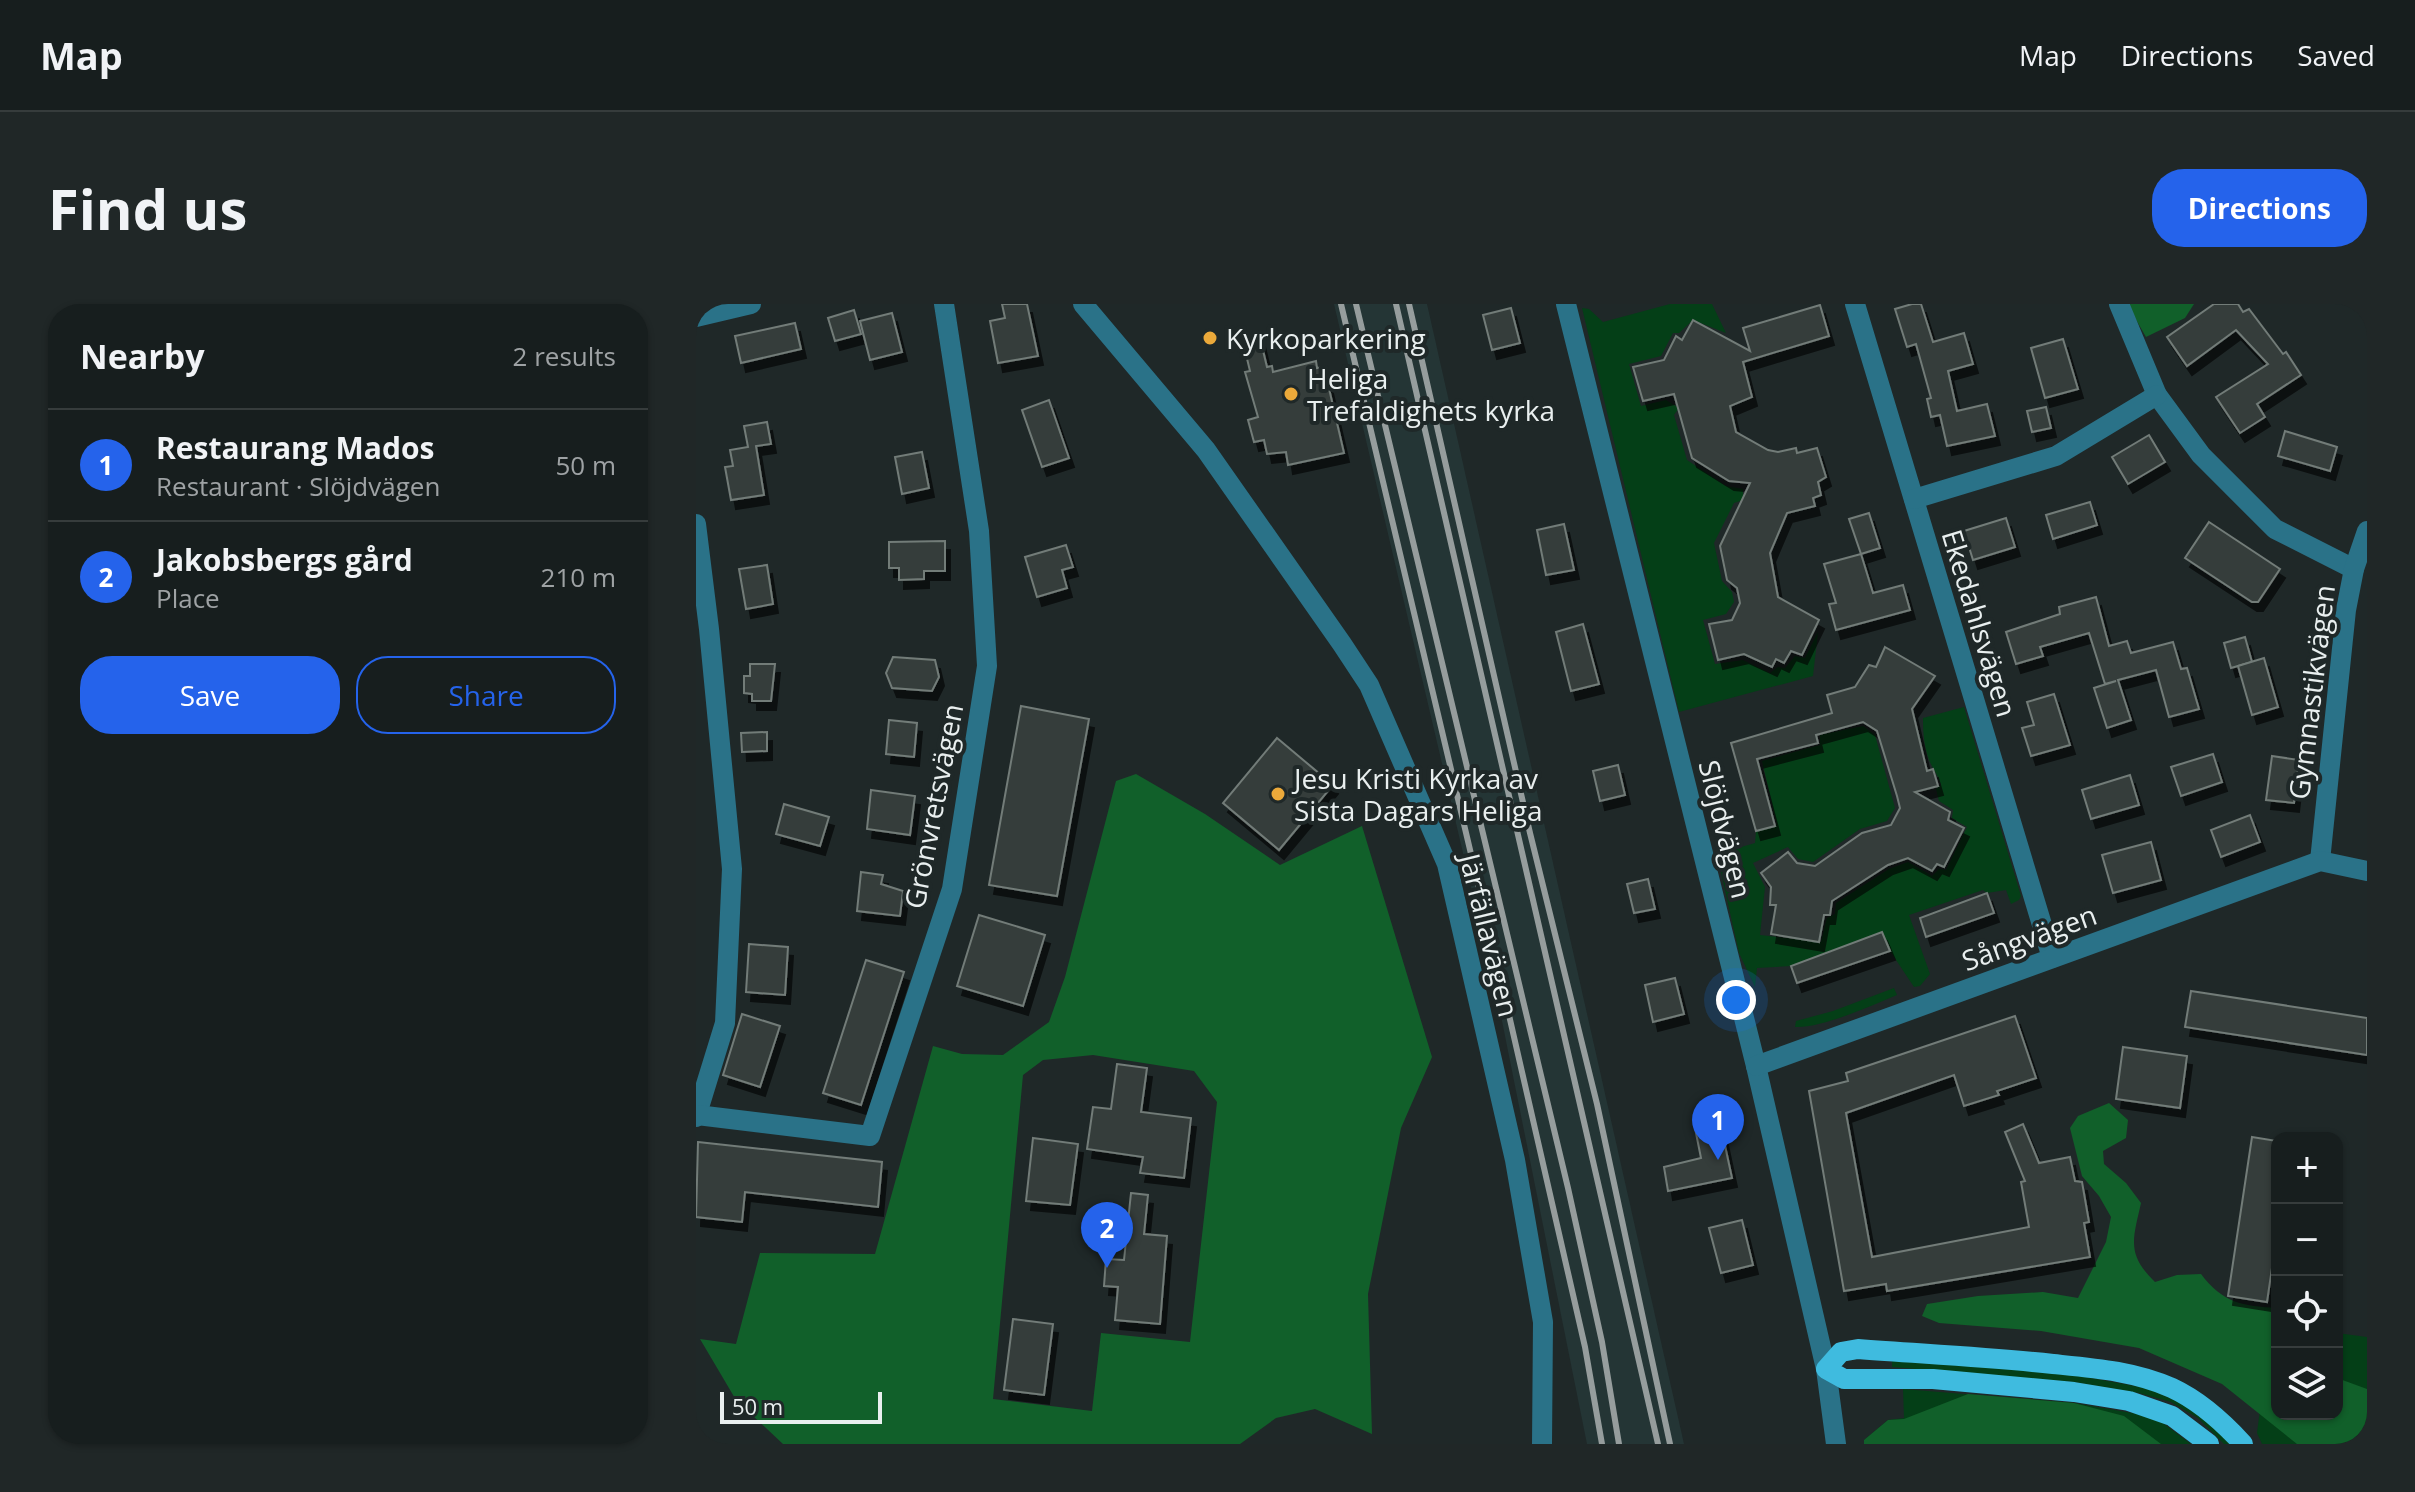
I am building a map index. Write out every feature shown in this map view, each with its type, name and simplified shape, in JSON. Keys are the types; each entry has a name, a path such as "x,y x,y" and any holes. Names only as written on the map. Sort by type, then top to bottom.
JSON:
{"main road":[{"path":"2209,1444 2172,1416 2152,1407 2111,1397 1933,1379 1844,1379 1826,1369 1841,1352 1858,1349 2106,1370 2144,1377 2182,1394 2202,1405 2243,1444"}],"street":[{"path":"696,317 751,304"},
{"name":"Grönvretsvägen","path":"696,1116 870,1136 952,889 987,666 979,531 944,304"},
{"name":"Järfällavägen","path":"1083,304 1206,450 1369,685 1447,864 1515,1160 1543,1322 1542,1444"},
{"name":"Slöjdvägen","path":"1566,304 1756,1066 1826,1369 1836,1444"},
{"name":"Ekedahlsvägen","path":"1855,304 2052,958"},
{"path":"2119,304 2157,395 2201,455 2275,529 2354,569"},
{"path":"1914,499 2056,456 2157,395"},
{"path":"696,524 732,869 725,1023 696,1116"},
{"name":"Gymnastikvägen","path":"2320,861 2346,610 2354,569 2367,531"},
{"path":"2320,861 2367,871"},
{"name":"Sångvägen","path":"1756,1066 2320,861"}],"shaded area":[{"path":"1334,304 1427,304 1684,1444 1587,1444 1499,1006"}],"green space":[{"path":"1670,304 1712,304 1726,333 1693,320 1679,333 1673,333 1661,356 1629,364 1641,406 1666,400 1679,408 1674,415 1687,460 1726,486 1743,489 1743,500 1734,503 1714,543 1722,581 1732,592 1734,602 1726,614 1703,620 1715,664 1743,660 1770,673 1778,667 1785,668 1795,656 1805,658 1818,632 1813,676 1679,712 1582,308 1589,309 1603,322"},
{"path":"2127,304 2194,304 2185,318 2146,337"},
{"path":"1964,707 2021,896 2019,900 2011,904 2006,890 1987,893 1983,890 1909,915 1930,974 1920,986 1914,987 1890,951 1757,968 1755,987 1739,953 1717,854 1755,843 1756,831 1777,825 1762,761 1820,745 1820,735 1863,726 1875,735 1895,808 1887,821 1860,829 1813,862 1798,859 1788,847 1753,863 1765,887 1760,935 1821,942 1827,918 1835,914 1836,903 1889,869 1908,862 1932,876 1939,869 1946,870 1967,827 1952,818 1953,810 1939,801 1936,789 1941,785 1927,755 1923,718"},
{"path":"1136,774 1205,814 1280,865 1362,826 1432,1057 1401,1128 1368,1294 1372,1434 1315,1409 1276,1418 1240,1444 783,1444 736,1400 700,1339 736,1344 760,1253 875,1254 933,1046 962,1054 1003,1055 1049,1022 1065,977 1116,781","holes":["1093,1055 1194,1071 1217,1102 1190,1342 1101,1333 1092,1411 993,1399 1023,1075 1043,1060"]},
{"path":"1894,988 1897,995 1860,1010 1819,1024 1795,1027 1796,1021"},
{"path":"2109,1103 2128,1120 2126,1138 2103,1151 2104,1164 2126,1183 2141,1203 2134,1246 2139,1263 2155,1282 2177,1275 2201,1274 2225,1297 2253,1306 2271,1308 2271,1420 2343,1420 2343,1380 2367,1389 2367,1444 2297,1444 2222,1384 2139,1348 2041,1331 1939,1323 1922,1316 1927,1304 1978,1296 2043,1292 2078,1298 2106,1242 2111,1217 2082,1176 2070,1128 2078,1116"},
{"path":"2271,1323 2271,1420 2343,1420 2343,1334 2367,1337 2367,1444 2262,1444 2257,1433"},
{"path":"1892,1359 2058,1372 2146,1388 2179,1402 2213,1423 2233,1444 2224,1444 2198,1418 2171,1402 2139,1393 2074,1382 1892,1367"},
{"path":"1903,1389 2074,1403 2155,1417 2191,1444 1864,1444 1864,1440 1888,1420 1904,1418"},
{"path":"1968,1394 2074,1403 2124,1416 2161,1444 1864,1444 1864,1440 1888,1420 1904,1419"}],"building":[{"path":"1002,304 1027,304 1038,356 998,363 990,321 1005,318"},
{"path":"1921,304 1933,342 1964,333 1973,364 1948,371 1957,411 1987,404 1995,436 1947,446 1940,415 1931,417 1927,399 1931,398 1916,344 1907,347 1895,309"},
{"path":"2214,304 2238,304 2243,312 2249,309 2283,354 2286,352 2301,375 2257,404 2265,417 2240,433 2216,397 2268,364 2236,330 2187,366 2167,337"},
{"path":"1820,305 1829,336 1743,362 1752,397 1730,406 1736,432 1768,450 1778,452 1796,448 1797,453 1817,448 1826,477 1818,482 1821,495 1813,498 1815,506 1787,513 1770,553 1778,597 1819,620 1802,655 1791,651 1784,663 1776,659 1772,667 1744,654 1718,660 1709,624 1732,620 1740,603 1737,588 1727,580 1720,546 1750,483 1729,481 1692,458 1674,394 1643,401 1633,367 1664,360 1676,336 1682,340 1693,320 1750,351 1743,328"},
{"path":"1511,308 1520,343 1492,350 1483,315"},
{"path":"854,310 861,334 835,341 828,318"},
{"path":"892,313 902,352 870,360 860,321"},
{"path":"795,323 801,349 741,363 735,336"},
{"name":"Heliga Trefaldighets kyrka","path":"1260,338 1267,367 1272,366 1273,372 1316,361 1317,368 1324,367 1344,453 1288,465 1286,452 1267,454 1264,440 1254,442 1248,420 1258,417 1245,372 1250,371 1243,342"},
{"path":"2063,339 2078,389 2045,398 2031,348"},
{"path":"1049,400 1069,458 1042,467 1022,410"},
{"path":"2046,407 2051,428 2032,432 2027,411"},
{"path":"767,422 771,444 756,446 764,495 731,500 725,467 733,466 730,450 748,447 744,426"},
{"path":"2285,431 2337,447 2330,471 2278,456"},
{"path":"2149,435 2165,462 2128,484 2112,457"},
{"path":"922,452 929,488 902,494 895,457"},
{"path":"2090,502 2097,525 2053,539 2046,515"},
{"path":"1869,513 1880,548 1861,554 1849,519"},
{"path":"2006,518 2015,547 1973,560 1964,531"},
{"path":"2209,522 2280,569 2258,602 2252,602 2185,558"},
{"path":"1564,524 1574,570 1546,575 1537,530"},
{"path":"945,541 945,571 924,571 924,579 899,580 899,568 889,568 889,542"},
{"path":"1066,545 1073,567 1062,570 1067,588 1037,597 1025,557"},
{"path":"1861,554 1873,593 1903,585 1910,610 1836,630 1829,604 1836,603 1824,564"},
{"path":"767,565 773,604 746,609 739,569"},
{"path":"2096,597 2109,646 2127,641 2131,653 2173,642 2181,669 2187,668 2199,709 2169,717 2156,670 2118,680 2131,720 2107,728 2094,688 2116,681 2105,684 2089,633 2040,647 2043,656 2016,664 2006,632 2060,614 2059,607"},
{"path":"1583,624 1599,684 1571,691 1556,632"},
{"path":"2245,637 2252,662 2231,668 2224,643"},
{"path":"1885,647 1935,676 1912,709 1927,771 1933,769 1938,786 1915,792 1950,812 1948,820 1964,828 1944,867 1937,864 1932,871 1908,858 1888,865 1832,901 1830,915 1824,915 1819,942 1771,934 1776,905 1770,905 1771,887 1761,873 1788,852 1797,863 1815,866 1862,833 1891,825 1900,808 1877,731 1863,722 1816,735 1818,743 1757,759 1775,826 1756,831 1731,743 1832,713 1827,695 1855,687 1869,665 1876,667"},
{"path":"893,657 935,660 939,677 932,691 892,688 886,673"},
{"path":"2264,658 2278,707 2252,715 2238,666"},
{"path":"750,664 775,664 771,701 752,701 752,694 744,693 744,676 750,676"},
{"path":"2054,694 2070,745 2031,756 2022,728 2034,725 2027,702"},
{"path":"1021,706 1089,719 1057,896 989,885"},
{"path":"889,720 917,723 914,757 886,754"},
{"path":"767,732 767,751 742,752 741,733"},
{"name":"Jesu Kristi Kyrka av Sista Dagars Heliga","path":"1277,738 1333,785 1279,850 1223,803"},
{"path":"2213,754 2222,782 2181,796 2171,767"},
{"path":"2272,756 2299,760 2294,803 2266,800"},
{"path":"1618,765 1625,795 1600,801 1593,771"},
{"path":"2130,775 2139,805 2091,819 2082,790"},
{"path":"871,790 915,796 910,835 867,829"},
{"path":"784,804 829,817 820,846 776,834"},
{"path":"2250,815 2260,842 2221,857 2211,830"},
{"path":"2151,842 2161,880 2113,893 2102,855"},
{"path":"861,872 883,875 881,884 903,891 900,916 857,911"},
{"path":"1648,879 1655,909 1634,913 1627,884"},
{"path":"1987,893 1994,913 1926,937 1920,918"},
{"path":"979,915 1045,935 1023,1006 957,986"},
{"path":"1882,932 1890,951 1797,983 1791,966"},
{"path":"749,944 788,947 785,995 746,992"},
{"path":"866,960 904,972 861,1105 823,1093"},
{"path":"1675,978 1684,1014 1653,1022 1645,985"},
{"path":"2191,991 2367,1018 2367,1055 2185,1027"},
{"path":"742,1014 780,1026 760,1087 723,1075"},
{"path":"2015,1016 2036,1078 1997,1091 1999,1095 1964,1106 1954,1075 1846,1113 1872,1257 2029,1227 2021,1182 2025,1181 2005,1132 2023,1124 2039,1163 2070,1157 2075,1181 2082,1182 2089,1222 2084,1223 2090,1257 1887,1291 1886,1284 1844,1291 1809,1091 1848,1081 1846,1073"},
{"path":"2123,1047 2187,1056 2180,1108 2116,1099"},
{"path":"1117,1064 1147,1068 1141,1112 1191,1118 1184,1178 1140,1173 1143,1157 1087,1149 1093,1107 1111,1109"},
{"path":"1719,1118 1732,1178 1668,1191 1664,1167 1701,1158 1694,1123"},
{"path":"2252,1137 2271,1140 2271,1275 2267,1302 2228,1296"},
{"path":"1033,1138 1078,1144 1070,1205 1026,1201"},
{"path":"698,1142 882,1162 878,1207 745,1192 742,1222 696,1217"},
{"path":"1131,1193 1148,1195 1144,1234 1167,1236 1160,1324 1115,1320 1118,1287 1104,1286 1106,1259 1124,1260"},
{"path":"1742,1220 1753,1265 1721,1273 1709,1228"},
{"path":"1013,1319 1053,1324 1044,1395 1004,1390"}],"railway":[{"path":"1341,304 1585,1347 1602,1444"},
{"path":"1356,304 1568,1188 1602,1342 1619,1444"},
{"path":"1396,304 1658,1444"},
{"path":"1409,304 1530,833 1597,1104 1670,1444"}],"place":[{"name":"Kyrkoparkering","path":"1210,338"},
{"name":"Heliga Trefaldighets kyrka","path":"1291,394"},
{"name":"Jesu Kristi Kyrka av Sista Dagars Heliga","path":"1278,794"},
{"name":"Restaurang Mados","path":"1718,1160"},
{"name":"Jakobsbergs gård","path":"1107,1268"}]}
